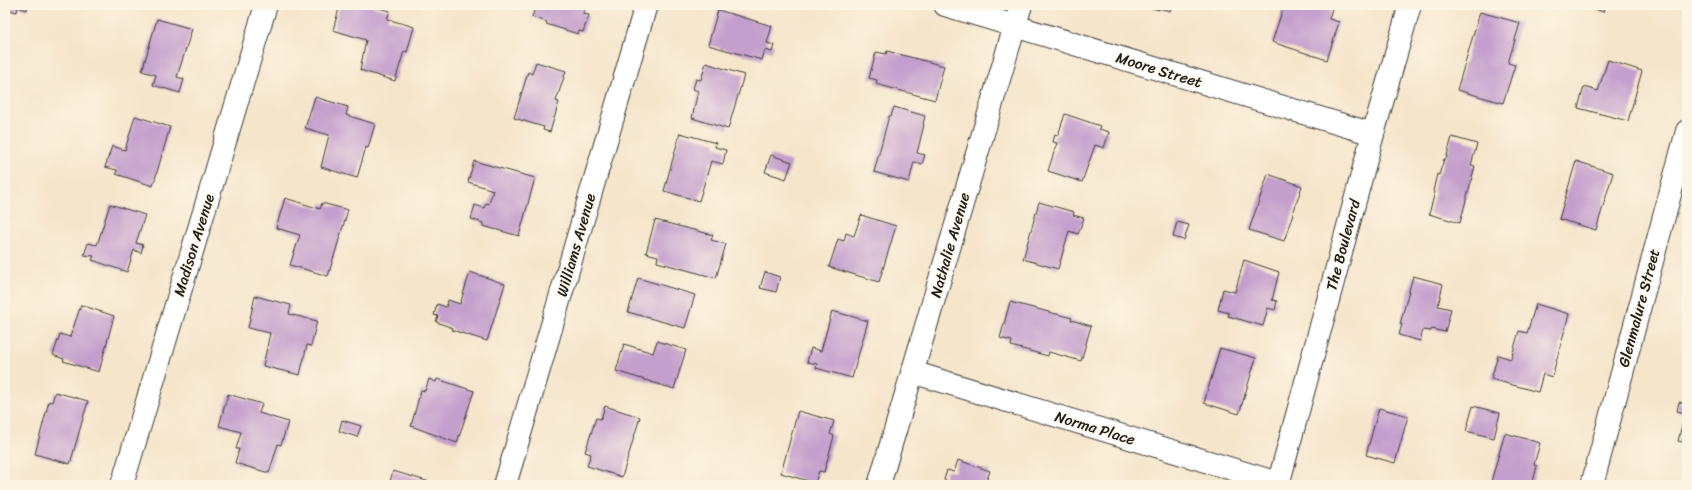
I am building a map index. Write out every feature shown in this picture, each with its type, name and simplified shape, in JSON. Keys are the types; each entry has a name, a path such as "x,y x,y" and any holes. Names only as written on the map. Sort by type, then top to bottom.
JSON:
{"street":[{"name":"Madison Avenue","path":"122,485 266,5"},
{"name":"Williams Avenue","path":"505,485 646,5"},
{"name":"Moore Street","path":"945,5 1018,15 1373,134"},
{"name":"The Boulevard","path":"1278,484 1373,134 1410,5"},
{"name":"Nathalie Avenue","path":"879,485 1018,15"},
{"name":"Glenmalure Street","path":"1592,485 1687,131"},
{"name":"Norma Place","path":"912,372 1278,484"}],"building":[{"path":"5,5 28,5 27,10 18,7 17,12 5,9"},
{"path":"340,5 368,5 390,11 387,19 414,27 407,52 404,51 395,81 360,70 366,40 333,30"},
{"path":"536,5 586,5 583,14 589,15 583,32 579,31 578,34 546,24 547,22 532,17"},
{"path":"1143,5 1172,5 1170,11 1159,8 1159,10"},
{"path":"1284,5 1333,5 1329,19 1339,22 1327,60 1272,42"},
{"path":"1585,5 1605,5 1603,12"},
{"path":"718,10 772,26 767,43 774,45 772,52 765,50 762,60 708,45"},
{"path":"1480,12 1520,23 1508,63 1515,65 1503,103 1457,90"},
{"path":"157,19 192,29 177,77 184,79 180,93 153,85 156,75 142,71"},
{"path":"887,51 944,66 935,100 876,84 877,80 869,78 876,52 886,54"},
{"path":"1608,60 1642,71 1628,121 1578,108 1584,87 1598,91"},
{"path":"536,62 566,71 556,101 559,102 550,132 543,130 544,127 514,118 528,72 532,74"},
{"path":"706,63 744,75 728,129 692,118 698,91 693,89 696,79 701,80"},
{"path":"315,97 348,107 346,115 375,124 368,148 366,147 357,178 321,167 329,135 305,128"},
{"path":"894,107 925,116 917,153 925,155 922,164 914,162 909,182 874,172 889,116 891,116"},
{"path":"1065,114 1100,126 1099,129 1109,132 1104,148 1095,145 1082,182 1048,171 1057,143 1053,142 1055,134 1058,135"},
{"path":"135,116 170,127 153,186 116,174 117,170 105,167 112,146 125,150"},
{"path":"680,133 716,143 715,147 726,150 723,164 711,161 699,201 664,191"},
{"path":"1452,137 1477,144 1471,165 1475,166 1460,223 1429,214 1435,192 1433,191 1437,174 1439,175 1444,159 1446,159"},
{"path":"771,155 792,162 786,179 765,172"},
{"path":"474,161 535,178 519,236 483,226 483,223 471,219 475,205 484,208 486,203 489,204 493,190 468,182"},
{"path":"1576,161 1613,173 1596,230 1559,219"},
{"path":"1268,174 1302,186 1284,241 1249,230"},
{"path":"285,198 320,209 322,203 348,210 328,276 290,265 300,235 276,228"},
{"path":"1039,202 1074,212 1073,215 1084,218 1078,234 1069,231 1058,269 1023,259"},
{"path":"110,204 145,215 136,243 143,245 141,253 134,250 127,272 92,260 94,256 84,255 88,243 97,245"},
{"path":"861,215 896,226 879,282 829,267 838,239 844,241 846,233 854,236"},
{"path":"655,220 713,235 711,240 726,244 716,278 657,262 658,256 646,253"},
{"path":"1177,222 1189,225 1184,240 1173,237"},
{"path":"1244,260 1279,272 1272,300 1277,301 1275,310 1268,308 1263,326 1228,316 1229,313 1218,310 1223,289 1235,292"},
{"path":"470,272 505,284 487,341 452,330 453,328 436,322 438,316 434,315 437,304 446,307 448,300 460,304"},
{"path":"765,272 780,277 776,292 760,288"},
{"path":"1413,276 1443,284 1438,306 1451,309 1445,332 1432,329 1431,331 1423,330 1420,341 1399,335 1402,324 1400,324"},
{"path":"638,278 695,295 685,328 628,312"},
{"path":"255,296 291,305 289,314 317,321 311,346 307,345 300,375 263,366 270,333 248,328"},
{"path":"1010,302 1072,318 1071,320 1091,326 1081,361 1049,352 1048,356 1011,346 1012,341 1000,338"},
{"path":"1536,304 1569,314 1552,377 1543,374 1538,392 1491,379 1498,355 1511,359 1519,331 1527,333"},
{"path":"81,305 114,316 99,372 63,361 64,359 53,355 60,334 70,337"},
{"path":"832,311 868,321 852,378 816,368 817,364 807,362 811,348 821,351"},
{"path":"657,341 686,350 674,389 616,371 624,344 653,353"},
{"path":"1220,348 1256,358 1239,414 1204,403"},
{"path":"429,379 436,382 437,379 474,391 457,443 411,426 421,390 425,391"},
{"path":"55,392 88,401 70,464 35,454 49,401 52,402"},
{"path":"228,394 262,404 259,413 288,422 281,445 278,444 269,473 235,463 239,449 236,449 241,432 219,426"},
{"path":"1679,402 1687,404 1687,443 1678,441 1685,413 1677,411"},
{"path":"605,406 640,417 622,477 587,466 591,454 585,452 596,418 601,419"},
{"path":"1473,406 1500,413 1494,438 1466,431"},
{"path":"1379,408 1408,416 1395,463 1366,455"},
{"path":"798,411 834,421 830,434 834,436 824,472 819,471 815,483 781,473"},
{"path":"342,420 361,426 357,437 339,431"},
{"path":"1505,433 1540,443 1534,465 1537,466 1532,485 1490,485"},
{"path":"958,460 990,471 985,485 951,485 951,483 944,480 947,470 954,472"},
{"path":"393,471 440,485 389,485"}]}
